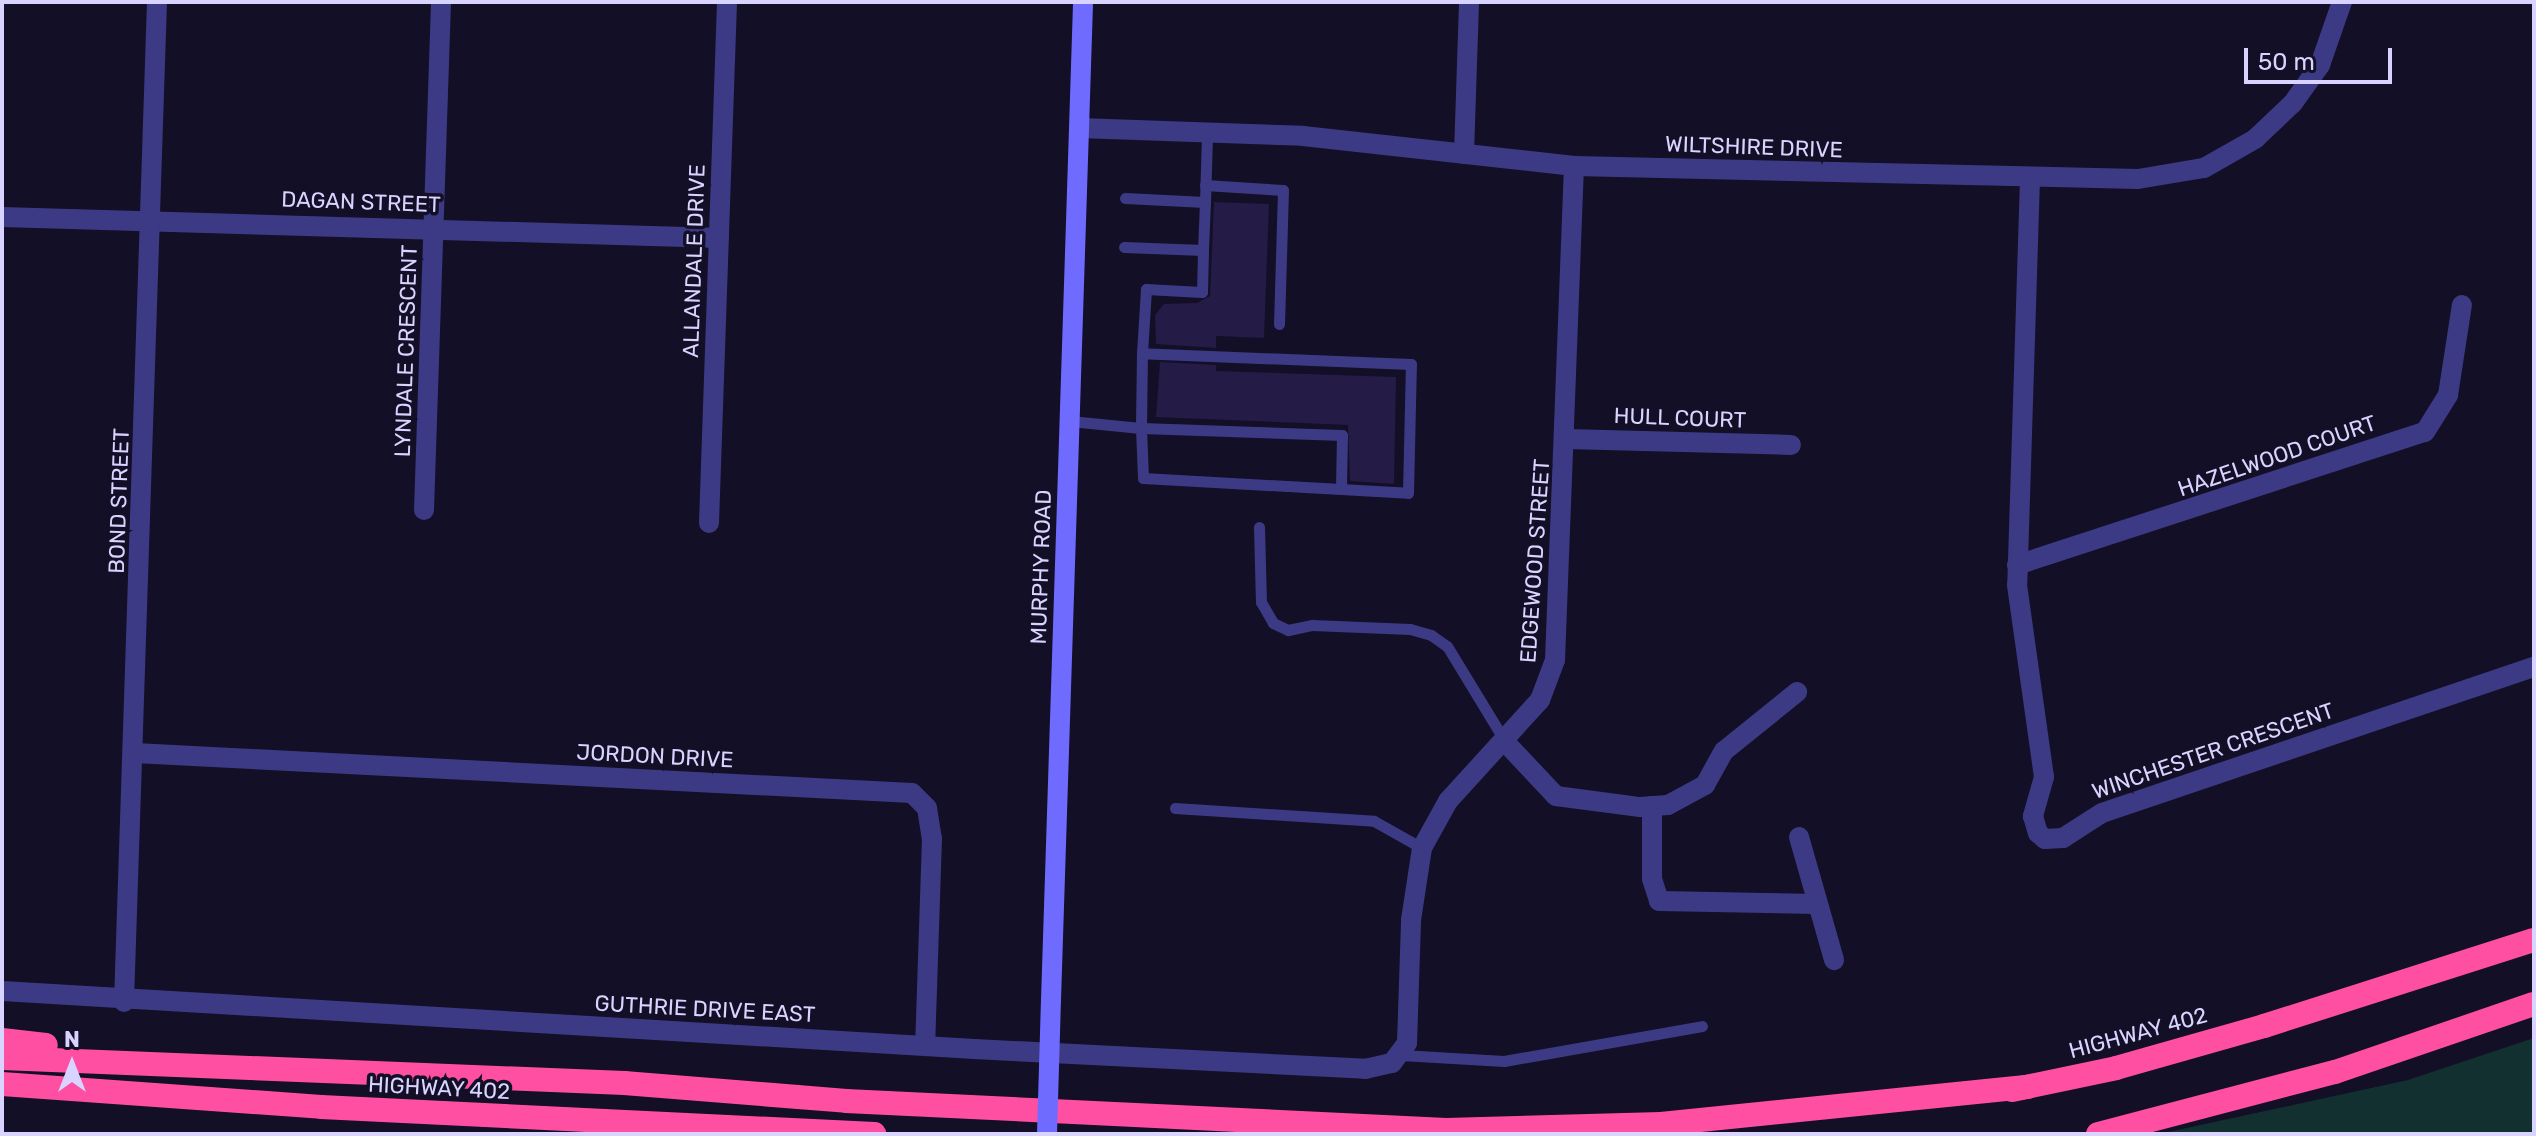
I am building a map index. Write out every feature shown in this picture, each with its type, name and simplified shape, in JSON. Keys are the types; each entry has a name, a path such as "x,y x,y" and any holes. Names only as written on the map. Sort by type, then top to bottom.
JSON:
{"highway":[{"name":"HIGHWAY 402","path":"1745,1134 2028,1087 2264,1026 2534,940"},
{"path":"2098,1134 2335,1072 2534,1004"},
{"path":"2,1040 223,1063"},
{"path":"2,1058 223,1063 1446,1130 1661,1124 2028,1087"},
{"name":"HIGHWAY 402","path":"2,1084 321,1107 874,1134"},
{"path":"2,1099 321,1107"}],"street":[{"name":"BOND STREET","path":"124,1002 135,753 157,2"},
{"name":"LYNDALE CRESCENT","path":"424,510 441,2"},
{"name":"ALLANDALE DRIVE","path":"709,523 727,2"},
{"name":"MURPHY ROAD","path":"1047,1134 1083,2"},
{"path":"1464,154 1469,2"},
{"name":"WILTSHIRE DRIVE","path":"1079,128 1303,136 1574,166 2030,179 2138,179 2204,168 2255,139 2293,103 2320,65 2342,2"},
{"name":"EDGEWOOD STREET","path":"1401,1055 1407,1043 1411,920 1422,848 1448,801 1506,743 1540,700 1555,660 1566,439 1574,166"},
{"name":"WINCHESTER CRESCENT","path":"2030,179 2017,565 2044,777 2033,816 2045,839 2063,838 2102,813 2534,667"},
{"name":"DAGAN STREET","path":"2,217 719,238"},
{"name":"HAZELWOOD COURT","path":"2017,565 2425,432 2448,395 2462,305"},
{"name":"HULL COURT","path":"1566,439 1791,445"},
{"path":"1506,743 1556,796 1652,806 1689,798 1705,785 1724,751 1797,692"},
{"name":"JORDON DRIVE","path":"135,753 912,793 927,808 932,838 925,1046"},
{"path":"1652,806 1652,879 1659,901 1817,904"},
{"path":"1799,837 1834,960"},
{"name":"GUTHRIE DRIVE EAST","path":"2,991 124,1002 1365,1069 1381,1068 1401,1055"}],"lane":[{"path":"1142,353 1411,364 1408,493 1143,478 1142,353 1146,289 1202,292 1207,133"},
{"path":"1205,185 1283,190 1279,324"},
{"path":"1125,198 1205,202"},
{"path":"1124,247 1203,250"},
{"path":"1070,421 1141,428 1342,435 1341,489"},
{"path":"1259,527 1261,602 1273,623 1288,630 1312,625 1410,629 1431,635 1447,646 1506,743"},
{"path":"1175,808 1374,821 1422,848"},
{"path":"1401,1055 1504,1061 1702,1026"}],"green space":[{"path":"2534,1038 2534,1134 2159,1134 2408,1080"}],"building":[{"path":"1214,202 1269,204 1264,338 1216,336 1216,348 1156,344 1155,315 1164,304 1197,303 1210,296"},
{"path":"1160,362 1216,365 1216,371 1396,377 1394,484 1350,481 1348,425 1156,417"}]}
